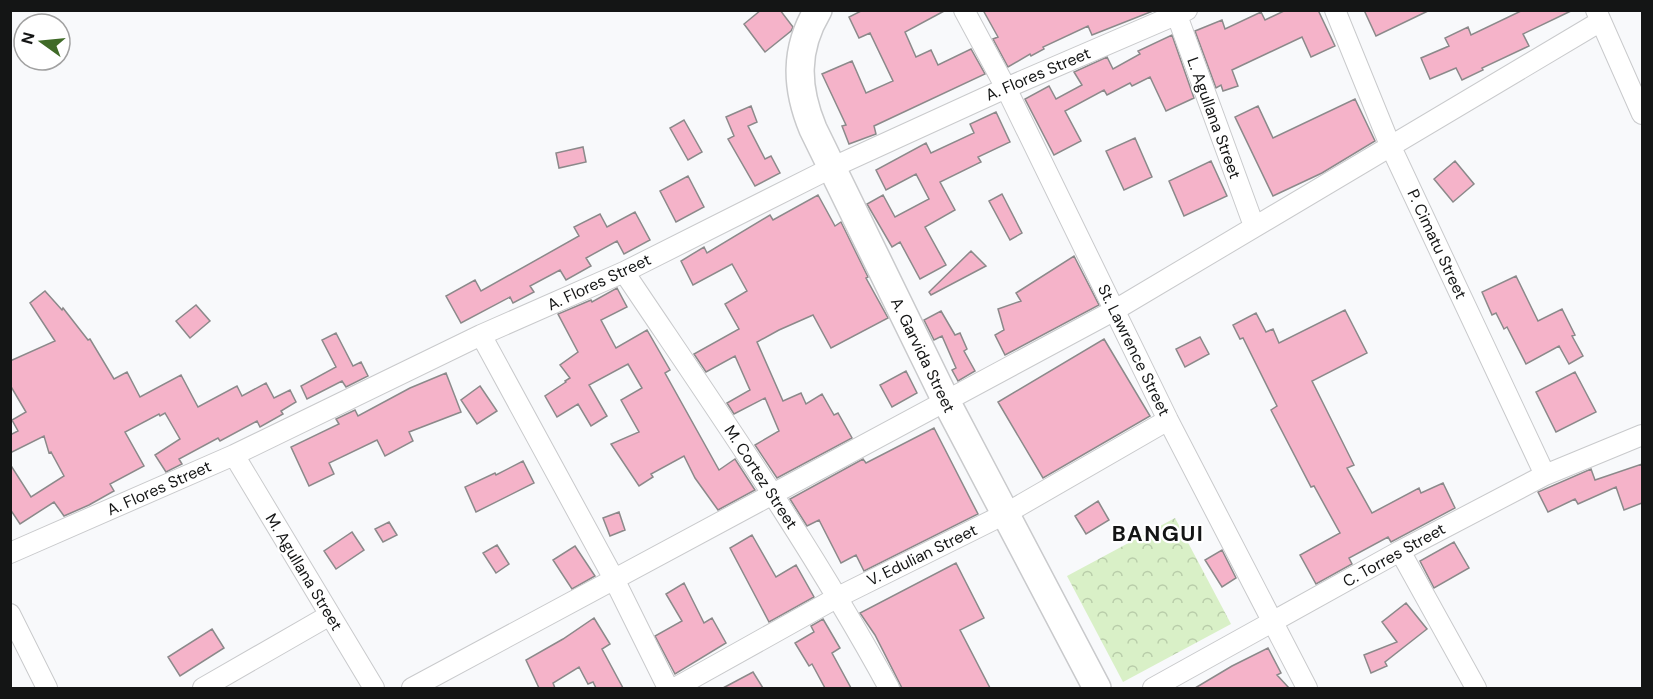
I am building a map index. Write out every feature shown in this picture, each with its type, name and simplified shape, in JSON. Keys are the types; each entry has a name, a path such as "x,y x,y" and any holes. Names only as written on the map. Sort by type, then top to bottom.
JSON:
{"main road":[{"name":"A. Garvida Street","path":"818,10 807,33 799,71 800,90 808,119 946,401 1097,688"}],"street":[{"name":"St. Lawrence Street","path":"964,10 1005,88 1168,420 1307,688"},
{"name":"P. Cimatu Street","path":"1335,10 1390,145 1545,475"},
{"name":"A. Flores Street","path":"10,554 234,455 481,335 624,272 831,168 1005,88 1180,12"},
{"name":"L. Agullana Street","path":"1180,12 1254,226"},
{"path":"412,688 1115,310 1599,16 1642,114"},
{"name":"M. Cortez Street","path":"624,272 774,494 838,597 889,688"},
{"path":"481,335 614,579 668,688"},
{"name":"V. Edulian Street","path":"675,688 838,597 1005,514 1168,420"},
{"name":"C. Torres Street","path":"1153,688 1274,623 1400,551 1545,475 1642,435"},
{"name":"M. Agullana Street","path":"234,455 374,688"},
{"path":"1400,551 1476,688"},
{"path":"10,614 47,688"},
{"path":"203,688 330,615"}],"green space":[{"path":"1175,518 1231,624 1123,682 1067,576"}],"building":[{"path":"761,10 780,10 793,27 765,52 744,24"},
{"path":"863,10 946,10 905,32 916,57 931,50 938,65 971,49 985,74 874,126 876,134 849,144 842,126 846,125 822,74 852,61 866,93 893,81 870,33 859,38 849,17"},
{"path":"983,10 1153,11 1092,35 1088,26 1043,47 1044,49 1008,67 993,39 998,37"},
{"path":"1286,10 1318,10 1335,46 1311,57 1302,37 1232,70 1238,86 1223,91 1221,85 1216,88 1195,31 1222,20 1225,29 1261,12 1265,20"},
{"path":"1364,10 1430,10 1376,36"},
{"path":"1523,10 1573,10 1523,34 1529,46 1482,68 1483,70 1462,80 1456,68 1430,79 1421,58 1449,46 1445,38 1468,27 1471,35"},
{"path":"1172,35 1194,98 1166,111 1150,77 1132,86 1130,83 1107,95 1104,90 1065,111 1081,141 1054,155 1025,99 1049,86 1056,99 1082,85 1074,72 1107,57 1113,69 1140,54 1138,51"},
{"path":"1355,99 1375,141 1322,173 1273,196 1235,117 1258,106 1273,138"},
{"path":"751,106 757,122 748,126 765,159 771,156 780,173 755,186 728,139 734,136 726,117"},
{"path":"996,112 1010,142 978,157 981,162 940,182 955,210 925,227 946,265 920,279 900,242 892,247 867,204 883,195 895,217 929,199 916,174 886,190 876,170 926,143 931,153 974,133 970,124"},
{"path":"684,120 702,152 688,160 670,128"},
{"path":"1135,138 1152,177 1124,190 1106,151"},
{"path":"583,147 586,162 559,168 556,153"},
{"path":"1211,161 1227,196 1184,216 1169,181"},
{"path":"1455,161 1474,184 1453,202 1434,179"},
{"path":"688,176 704,207 676,222 660,191"},
{"path":"1002,194 1022,233 1010,240 989,201"},
{"path":"818,195 835,226 841,222 868,277 866,278 888,318 831,348 813,315 757,342 783,401 801,393 806,404 822,394 834,415 838,413 852,438 777,478 755,445 779,431 765,398 734,414 727,403 750,390 735,356 706,372 694,354 739,329 725,304 747,291 732,264 693,285 681,261 704,247 707,253 770,215 773,220"},
{"path":"635,212 650,240 624,254 617,241 586,258 591,266 566,280 560,270 530,286 534,292 513,303 510,297 461,323 446,296 475,280 481,291 579,236 574,227 600,214 607,227"},
{"path":"971,251 986,266 931,295 929,292"},
{"path":"1074,256 1099,305 1005,355 995,335 1004,330 998,309 1021,301 1016,293"},
{"path":"1516,276 1538,321 1562,309 1575,335 1572,336 1583,356 1569,364 1559,346 1526,364 1507,327 1504,329 1496,313 1492,315 1482,292"},
{"path":"617,288 627,307 601,320 616,348 647,330 670,370 665,373 719,470 735,459 755,490 718,510 695,478 684,456 651,474 653,477 639,486 611,444 639,432 621,400 642,388 628,364 589,385 607,416 591,426 578,404 557,417 545,396 570,378 560,365 578,352 558,314 591,300 592,302"},
{"path":"45,291 62,310 63,308 88,340 90,339 114,379 127,372 140,397 181,375 198,407 237,386 242,396 266,383 274,398 290,390 296,402 281,411 283,414 260,427 257,421 179,459 182,464 166,472 155,455 180,439 165,413 160,416 159,414 125,432 144,466 110,484 114,491 64,516 54,502 20,524 10,509 10,464 31,497 64,476 51,452 49,453 44,436 10,453 10,435 18,431 12,420 26,412 10,385 10,361 55,341 30,303"},
{"path":"196,305 210,321 190,338 176,321"},
{"path":"1345,310 1367,353 1312,381 1354,465 1347,468 1372,513 1419,488 1421,493 1443,483 1455,508 1391,542 1388,537 1349,558 1352,564 1316,584 1300,555 1340,533 1314,486 1311,487 1271,410 1277,406 1243,338 1240,339 1233,325 1256,313 1266,332 1273,329 1279,343"},
{"path":"941,311 955,335 960,333 967,349 964,351 975,371 958,381 952,370 956,368 942,336 934,340 924,320"},
{"path":"336,333 353,366 361,362 368,376 346,387 342,381 307,399 301,386 336,367 322,340"},
{"path":"1200,337 1209,354 1185,367 1176,349"},
{"path":"1104,339 1150,416 1043,478 998,402"},
{"path":"906,371 917,393 892,407 880,385"},
{"path":"1575,372 1596,412 1556,432 1536,392"},
{"path":"446,373 461,412 409,432 413,441 385,456 377,440 329,463 334,474 309,486 291,447 339,424 336,419 355,410 358,416 410,388"},
{"path":"480,386 497,411 477,424 461,400"},
{"path":"934,428 978,514 864,571 856,555 841,563 819,520 807,526 790,499 863,459 866,463"},
{"path":"523,461 534,483 476,512 465,487"},
{"path":"1642,464 1642,503 1624,510 1616,487 1578,504 1575,499 1548,512 1538,492 1591,469 1595,480"},
{"path":"1098,501 1109,520 1086,534 1075,516"},
{"path":"619,512 625,530 610,536 603,518"},
{"path":"389,522 397,535 383,542 375,529"},
{"path":"352,532 364,550 336,569 324,551"},
{"path":"752,535 776,577 796,565 814,597 769,622 730,548"},
{"path":"1454,542 1469,568 1434,588 1420,561"},
{"path":"497,545 509,564 496,573 483,553"},
{"path":"575,546 595,576 572,589 553,560"},
{"path":"1222,550 1236,578 1222,587 1205,560"},
{"path":"956,563 984,618 960,630 990,688 902,688 875,635 860,613"},
{"path":"684,583 704,623 712,618 726,643 675,674 655,636 682,621 666,594"},
{"path":"1406,603 1427,629 1385,662 1387,666 1371,673 1364,655 1397,642 1382,622"},
{"path":"594,618 610,644 602,649 623,688 596,688 593,682 588,684 579,667 553,683 555,688 539,688 526,660"},
{"path":"823,619 840,648 832,653 851,688 825,688 812,664 809,666 795,643 814,632 811,626"},
{"path":"212,629 224,648 180,676 168,657"},
{"path":"1268,648 1281,673 1277,675 1289,688 1195,688 1232,666"},
{"path":"753,672 763,688 723,688"}],"district":[{"name":"BANGUI","path":"1158,533"}]}
